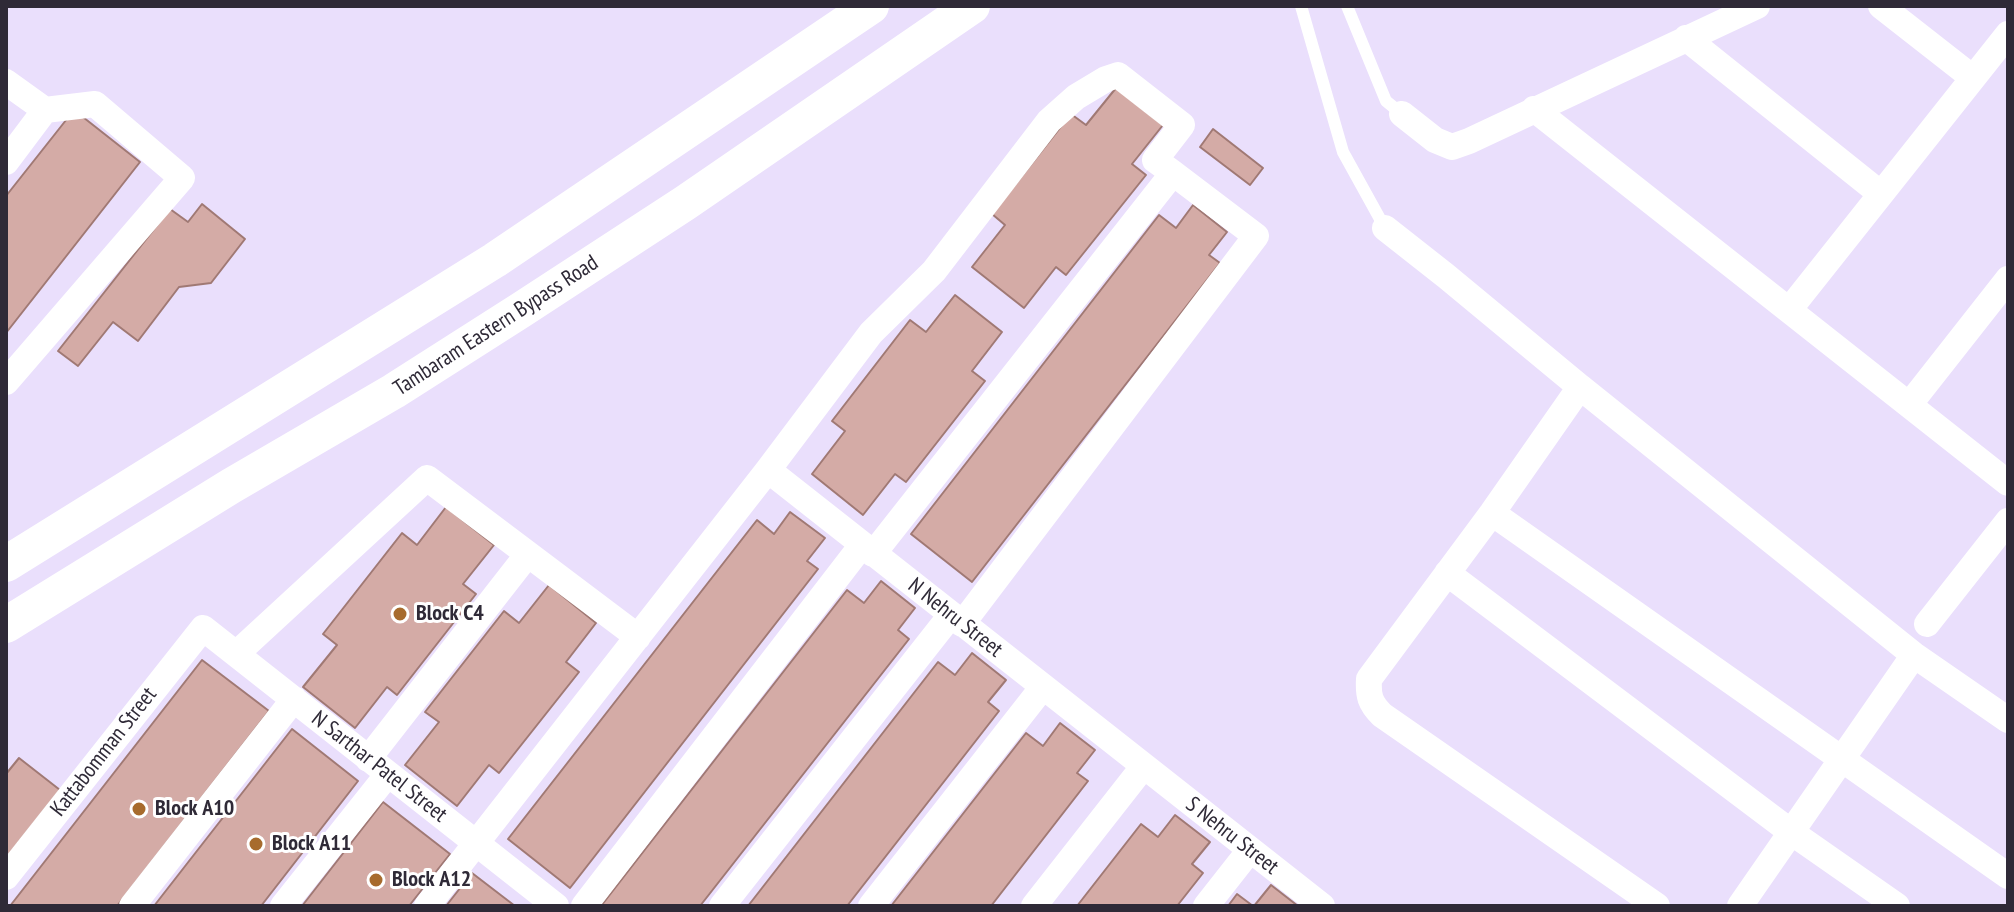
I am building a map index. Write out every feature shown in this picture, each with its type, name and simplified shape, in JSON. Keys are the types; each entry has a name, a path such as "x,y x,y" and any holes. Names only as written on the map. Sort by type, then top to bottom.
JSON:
{"main road":[{"path":"6,564 495,260 871,6"},
{"name":"Tambaram Eastern Bypass Road","path":"6,625 217,494 394,391 521,310 685,203 972,6"}],"street":[{"path":"1402,114 1435,140 1452,147 1757,6"},
{"path":"1881,6 1973,78"},
{"path":"1789,310 2008,34"},
{"path":"1686,38 1881,194"},
{"path":"427,906 768,470 871,333 934,271 1049,121 1076,97 1118,75 1182,125 1155,160 1256,236 956,619 722,906"},
{"path":"6,82 45,110 95,104 182,178 6,382"},
{"path":"1534,109 2008,483"},
{"path":"6,162 45,110"},
{"path":"584,906 1173,173"},
{"path":"1385,228 1914,655 2008,720"},
{"path":"1909,405 2008,279"},
{"path":"1580,387 1492,513 1369,679 1370,703 1382,715 1657,906"},
{"name":"N Nehru Street","path":"768,470 1143,767"},
{"path":"236,654 427,478 638,637"},
{"path":"1492,513 2008,876"},
{"path":"1927,624 2008,521"},
{"path":"283,906 528,554"},
{"path":"1447,573 1791,832 1897,906"},
{"name":"N Sarthar Patel Street","path":"203,628 556,906"},
{"name":"Kattabomman Street","path":"6,877 203,628"},
{"path":"1740,906 1914,655"},
{"path":"871,906 1042,688"},
{"path":"132,906 294,699"},
{"path":"1034,906 1143,767"},
{"name":"S Nehru Street","path":"1143,767 1322,906"},
{"path":"1206,906 1250,850"}],"lane":[{"path":"1301,6 1343,152 1385,228"},
{"path":"1347,6 1386,101 1402,114"}],"building":[{"path":"1116,88 1163,125 1132,164 1146,175 1066,275 1056,267 1024,308 972,267 1005,225 992,214 1071,114 1086,125"},
{"path":"74,110 140,162 6,333 6,196"},
{"path":"1213,129 1263,168 1250,185 1200,147"},
{"path":"202,204 245,239 211,283 179,287 138,341 113,322 78,366 58,351 170,209 188,222"},
{"path":"1193,205 1227,232 1209,255 1220,263 972,582 911,534 1159,215 1176,228"},
{"path":"955,295 1002,332 972,371 985,381 906,482 895,474 863,515 812,474 845,431 832,421 910,320 926,332"},
{"name":"Block C4","path":"446,507 494,545 463,584 476,594 397,695 387,687 355,728 303,687 337,645 323,634 402,533 417,545"},
{"path":"790,512 825,538 807,561 818,569 570,888 508,839 757,520 774,534"},
{"path":"881,581 915,608 898,630 909,639 700,906 601,906 847,590 864,603"},
{"path":"549,585 596,623 566,662 579,672 499,773 489,765 457,806 405,765 439,722 425,712 504,611 519,623"},
{"path":"972,653 1006,680 988,702 999,711 847,906 748,906 938,662 955,675"},
{"name":"Block A10","path":"202,660 269,711 117,906 10,906"},
{"path":"1060,723 1095,750 1077,773 1088,781 991,906 891,906 1026,733 1043,746"},
{"name":"Block A11","path":"292,729 358,781 261,906 154,906"},
{"path":"19,758 60,790 6,858 6,774"},
{"name":"Block A12","path":"383,802 450,854 409,906 302,906"},
{"path":"1175,815 1210,842 1192,864 1203,873 1177,906 1077,906 1141,824 1158,837"},
{"path":"472,873 515,906 446,906"},
{"path":"1271,885 1298,906 1254,906"},
{"path":"1237,894 1253,906 1228,906"}],"place":[{"name":"Block C4","path":"400,614"},
{"name":"Block A10","path":"139,809"},
{"name":"Block A11","path":"256,844"},
{"name":"Block A12","path":"376,880"}]}
